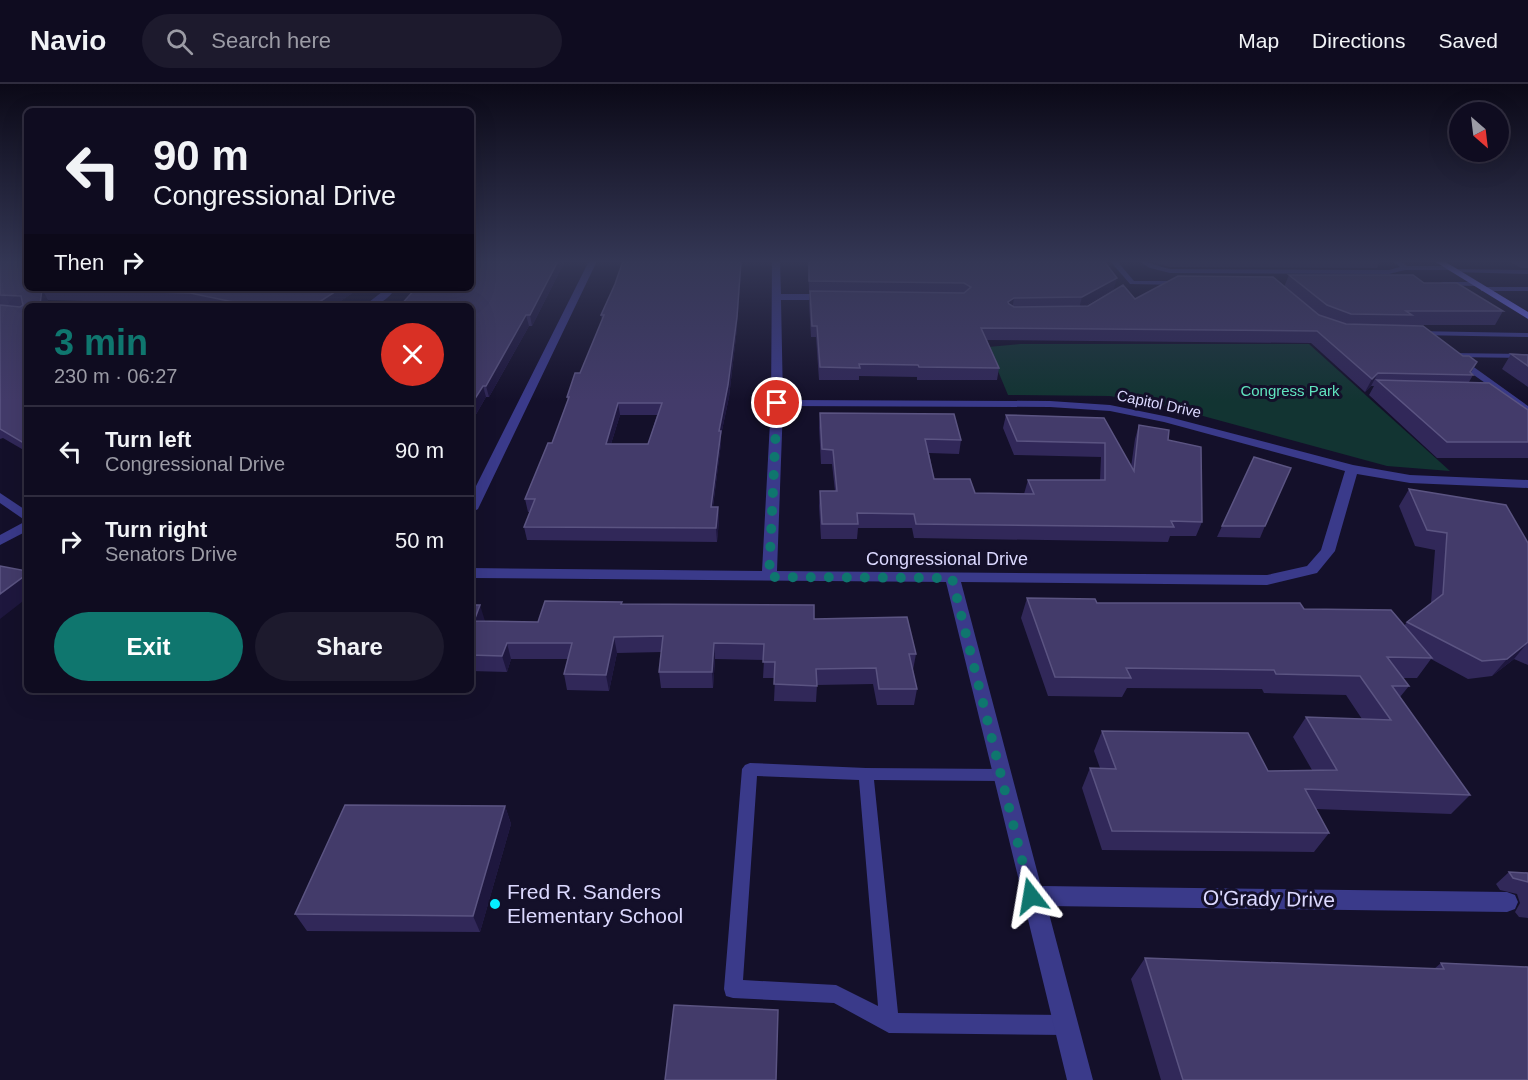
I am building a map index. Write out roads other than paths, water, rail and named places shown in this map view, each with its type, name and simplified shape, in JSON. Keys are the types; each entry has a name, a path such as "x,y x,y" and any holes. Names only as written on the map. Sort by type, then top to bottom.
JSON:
{"main road":[{"path":"1514,307 1528,316"}],"street":[{"path":"474,503 570,307"},
{"path":"769,577 777,403 775,307"},
{"name":"Capitol Drive","path":"777,403 1050,404 1110,408 1166,419 1352,469 1410,479 1528,484"},
{"name":"Congressional Drive","path":"474,573 1268,580 1312,570 1328,551 1352,469"},
{"path":"0,497 24,516"},
{"path":"0,541 24,527"},
{"path":"952,578 1031,896 1080,1080"},
{"name":"O'Grady Drive","path":"1031,896 1507,902"}],"lane":[{"path":"1410,333 1528,335"},
{"path":"1421,333 1528,410"},
{"path":"1498,334 1528,355"},
{"path":"1444,349 1528,355"},
{"path":"1482,392 1504,393"},
{"path":"1001,775 750,770 733,989 837,994 890,1023 1066,1025"},
{"path":"866,774 890,1023"}],"place":[{"name":"Fred R. Sanders Elementary School","path":"495,904"}],"park label":[{"name":"Congress Park","path":"1290,391"}]}
